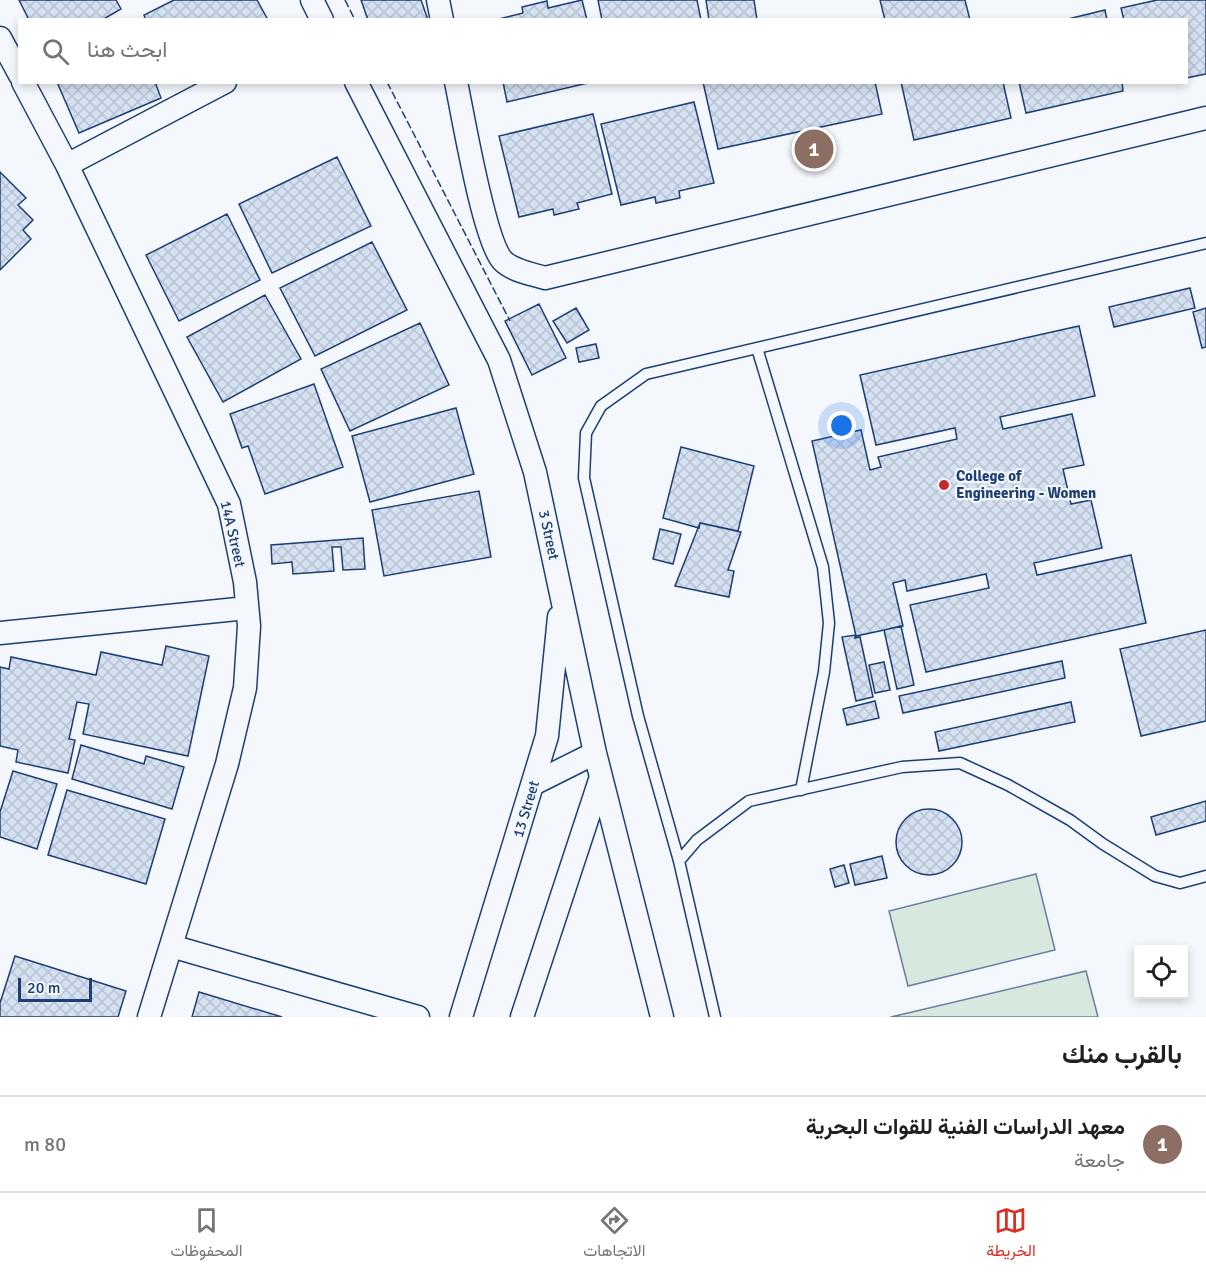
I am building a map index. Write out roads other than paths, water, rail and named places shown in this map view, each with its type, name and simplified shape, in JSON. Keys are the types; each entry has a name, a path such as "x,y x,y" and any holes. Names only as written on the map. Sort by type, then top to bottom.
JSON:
{"street":[{"path":"312,0 321,18"},
{"path":"438,0 442,18"},
{"path":"0,38 18,71"},
{"name":"14A Street","path":"24,84 67,165 229,504 244,582 249,626 245,688 226,764 149,1017"},
{"path":"67,165 221,84"},
{"name":"3 Street","path":"357,84 499,360 535,472 595,753 662,1017"},
{"path":"456,84 486,221 495,249 501,260 510,267 545,278 1206,118"},
{"name":"13 Street","path":"461,1017 547,736 561,595"},
{"path":"0,633 247,608"},
{"path":"533,784 595,753"},
{"path":"522,1017 602,777"},
{"path":"171,946 418,1017"}],"lane":[{"path":"716,1017 679,861 638,716 584,478 586,433 601,406 646,374 1206,243"},
{"path":"757,348 823,567 830,623 824,672 801,790"},
{"path":"679,861 697,840 749,801 902,767 960,764 1008,785 1070,820 1103,844 1155,876 1180,883 1206,876"}],"place":[{"name":"معهد الدراسات الفنية للقوات البحرية","path":"814,149"},
{"name":"College of Engineering - Women","path":"944,485"}]}
